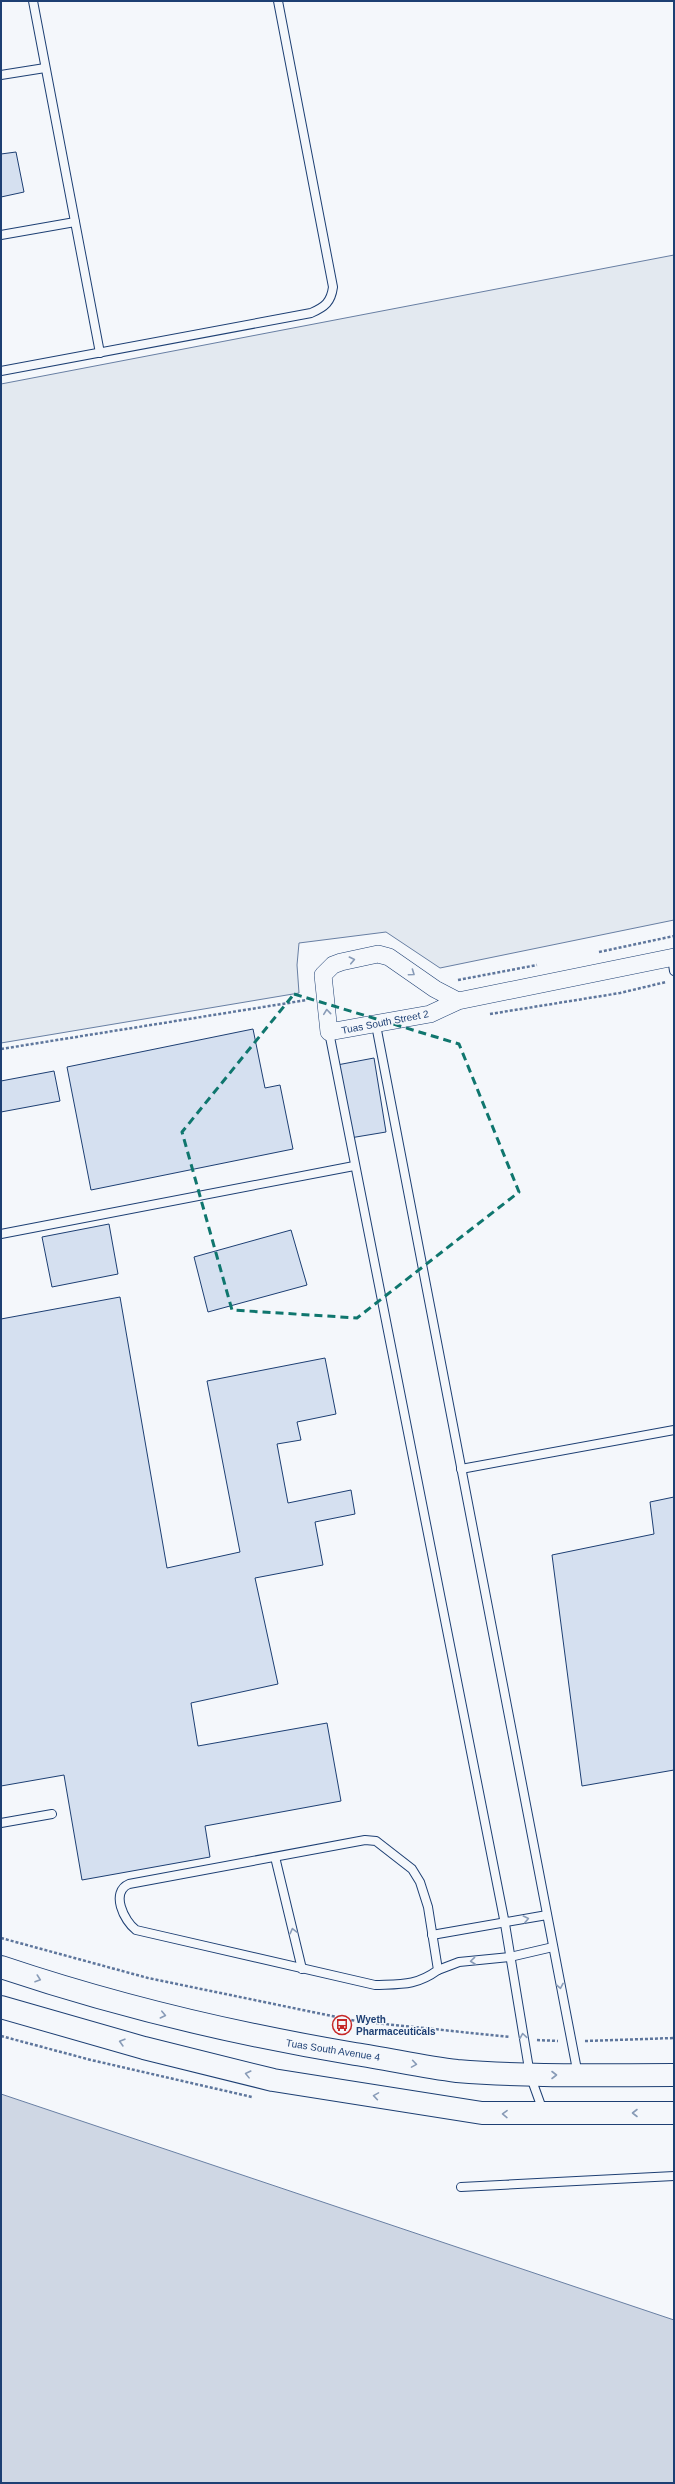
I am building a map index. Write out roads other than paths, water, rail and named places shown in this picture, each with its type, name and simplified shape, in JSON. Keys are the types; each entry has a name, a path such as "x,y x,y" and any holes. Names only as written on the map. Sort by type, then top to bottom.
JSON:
{"street":[{"name":"Tuas South Street 2","path":"458,1001 435,989 389,957 378,954 333,965 323,975 329,1032 376,1025 430,1014 458,1001 673,962"},
{"name":"Tuas South Avenue 4","path":"1,1967 63,1988 151,2012 279,2041 456,2070 530,2075 674,2075"},
{"path":"1,2007 144,2048 273,2080 482,2113 674,2113"}],"lane":[{"path":"33,1 100,353"},
{"path":"1,371 311,313 326,305 332,298 332,279 278,1"},
{"path":"1,75 45,68"},
{"path":"1,235 75,222"},
{"path":"376,1025 460,1470 547,1915 570,2041 578,2075"},
{"path":"329,1032 354,1166 505,1924 530,2075 544,2114"},
{"path":"1,1234 354,1166"},
{"path":"460,1470 674,1430"},
{"path":"1,1823 52,1814"},
{"path":"438,1970 428,1907 420,1882 412,1869 376,1841 365,1840 129,1884 124,1886 119,1894 123,1915 128,1924 136,1930 375,1985 412,1984 426,1979 438,1970 459,1962 510,1957 553,1947"},
{"path":"275,1857 302,1969"},
{"path":"432,1936 505,1924 547,1915"},
{"path":"461,2187 674,2176"}],"place":[{"name":"Wyeth Pharmaceuticals","path":"342,2025"}]}
